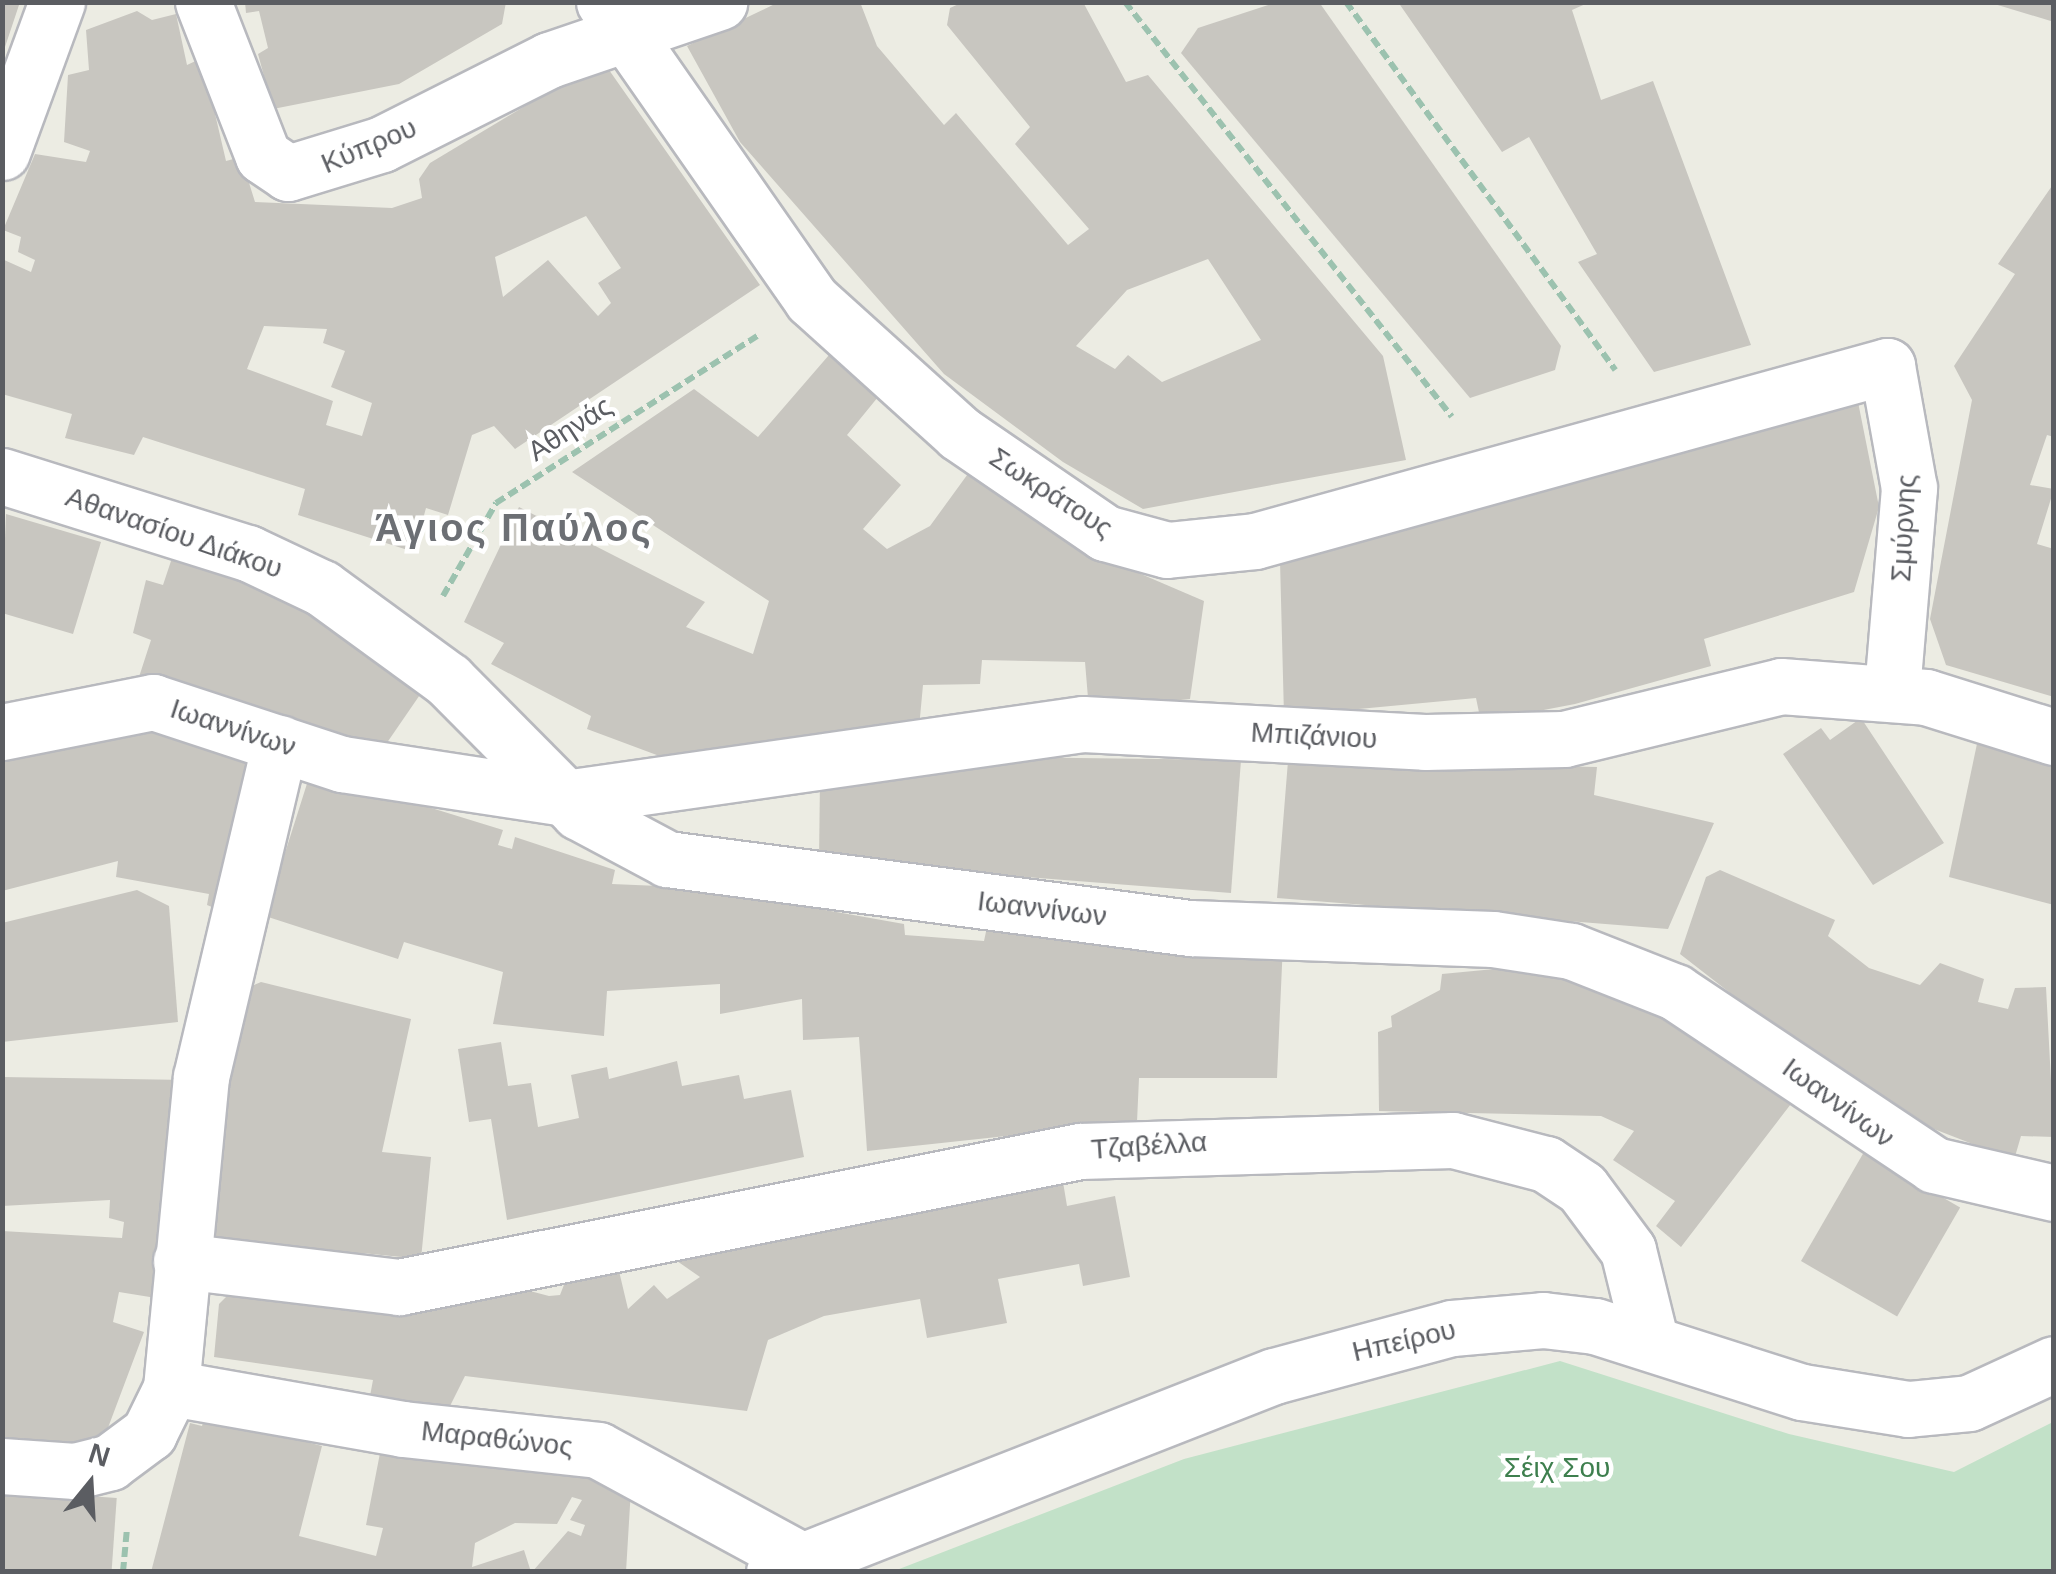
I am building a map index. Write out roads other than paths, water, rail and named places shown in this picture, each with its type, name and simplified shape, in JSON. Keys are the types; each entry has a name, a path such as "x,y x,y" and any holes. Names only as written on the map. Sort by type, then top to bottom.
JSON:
{"street":[{"path":"2,152 56,2"},
{"name":"Κύπρου","path":"204,2 263,156 288,173 382,144 615,17"},
{"path":"615,17 720,2"},
{"name":"Σωκράτους","path":"615,17 812,300 960,433 1105,533 1167,550 1255,541 1492,470 1887,366"},
{"name":"Σμύρνης","path":"1887,366 1909,488 1892,692"},
{"name":"Αθανασίου Διάκου","path":"2,476 275,564 416,652 565,798"},
{"name":"Μπιζάνιου","path":"565,798 1083,724 1524,741 1618,731 1754,688 1892,692 2054,737"},
{"name":"Ιωαννίνων","path":"2,732 153,702 280,744 454,787 565,798 610,835 667,859 822,885 1190,928 1493,939 1571,952 1675,992 1934,1166 2054,1194"},
{"path":"2,1466 57,1472 110,1462 148,1433 171,1388 180,1261 201,1077 280,744"},
{"name":"Τζαβέλλα","path":"180,1261 400,1287 546,1253 1080,1151 1453,1140 1546,1164 1582,1188 1628,1250 1650,1338"},
{"name":"Ηπείρου","path":"786,1565 1374,1345 1543,1320 1650,1338 1802,1392 1908,1410 1968,1403 2054,1364"},
{"name":"Μαραθώνος","path":"171,1388 403,1429 598,1450 647,1469 786,1565"}],"district":[{"name":"Άγιος Παύλος","path":"514,529"}],"park label":[{"name":"Σέιχ Σου","path":"1557,1468"}]}
